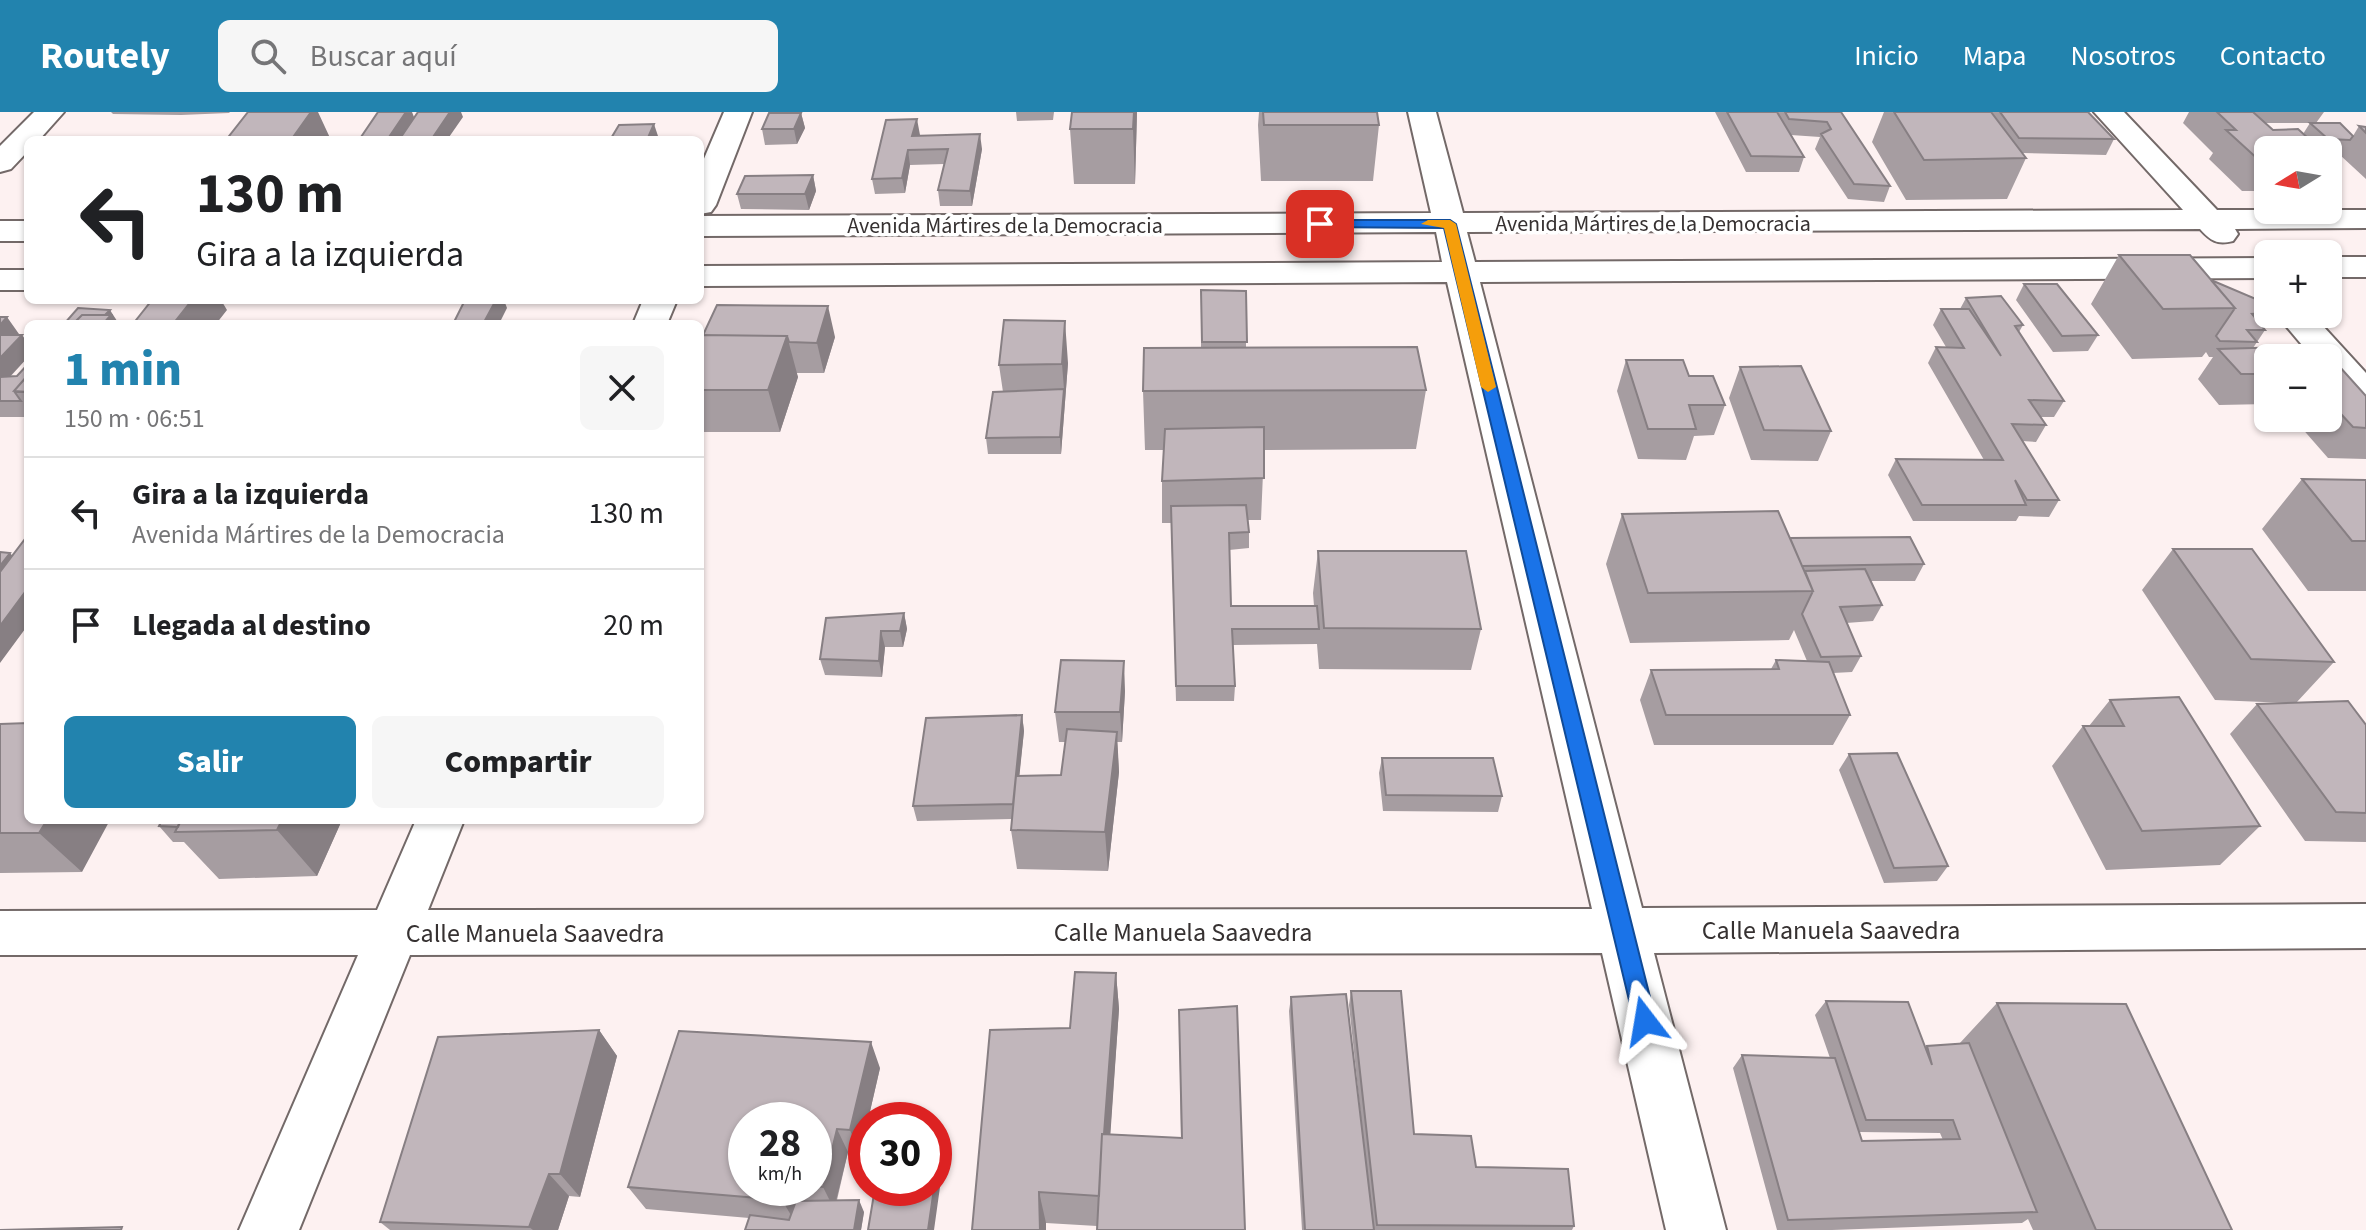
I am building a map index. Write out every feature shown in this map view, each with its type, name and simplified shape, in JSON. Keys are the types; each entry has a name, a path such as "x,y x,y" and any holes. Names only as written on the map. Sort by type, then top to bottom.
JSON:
{"street":[{"path":"26,136 50,112"},
{"path":"704,195 738,112"},
{"path":"1422,112 1696,1230"},
{"path":"2108,112 2254,266"},
{"path":"0,163 24,139"},
{"name":"Avenida Mártires de la Democracia","path":"704,226 2366,219"},
{"path":"0,231 24,231"},
{"path":"2342,267 2366,267"},
{"name":"Avenida Mártires de la Democracia","path":"704,276 1461,271 2254,274"},
{"path":"0,280 24,280"},
{"path":"2306,328 2366,395"},
{"path":"269,1230 438,824"},
{"name":"Calle Manuela Saavedra","path":"0,933 1623,931 2366,926"}],"building":[{"path":"248,112 311,112 294,136 229,136"},
{"path":"378,112 406,112 390,136 362,136"},
{"path":"418,112 450,112 434,136 402,136"},
{"path":"1072,112 1134,112 1133,129 1070,129"},
{"path":"1263,112 1377,112 1379,125 1264,125"},
{"path":"1727,112 1777,112 1804,157 1751,156"},
{"path":"1785,112 1841,112 1890,186 1854,184 1821,134 1831,129 1827,122 1789,119"},
{"path":"1894,112 1991,112 2026,158 1924,160"},
{"path":"2000,112 2088,112 2114,139 2019,138"},
{"path":"2217,112 2253,112 2273,130 2298,129 2306,136 2254,136 2254,156 2226,130 2236,130"},
{"path":"769,113 801,113 794,129 762,129"},
{"path":"917,119 912,136 980,134 970,191 938,190 948,149 908,150 902,178 872,179 886,120"},
{"path":"2310,123 2340,123 2353,136 2350,140 2342,140 2342,136 2325,136"},
{"path":"654,124 649,136 612,136 619,125"},
{"path":"813,175 805,194 737,194 745,176"},
{"path":"2119,255 2190,255 2235,308 2163,309"},
{"path":"2211,280 2254,298 2254,328 2265,330 2247,330 2257,342 2220,341 2216,336 2235,308"},
{"path":"2024,284 2057,284 2098,335 2062,336"},
{"path":"1201,290 1246,291 1247,342 1202,342"},
{"path":"2001,296 2023,325 2015,326 2064,401 2029,400 2046,425 2012,424 2059,500 2027,500 2015,480 2026,505 1922,505 1896,459 2003,460 1936,347 1964,348 1941,309 1969,309 2001,356 1966,298"},
{"path":"149,304 189,304 176,320 136,320"},
{"path":"463,304 494,304 485,320 455,320"},
{"path":"717,305 828,306 817,343 789,342 787,336 704,333"},
{"path":"78,308 110,310 105,315 82,315 77,320 68,320"},
{"path":"82,315 111,315 107,320 77,320"},
{"path":"1004,320 1065,321 1062,364 999,365"},
{"path":"0,335 22,335 0,358"},
{"path":"704,335 787,336 768,390 704,390"},
{"path":"1417,347 1426,390 1143,391 1144,348"},
{"path":"2254,348 2254,374 2241,374 2218,349"},
{"path":"1626,360 1683,360 1689,376 1713,376 1725,405 1689,405 1696,429 1648,429"},
{"path":"1801,366 1831,431 1764,430 1740,367"},
{"path":"24,368 24,380 14,391 21,401 0,401 0,377 17,376"},
{"path":"2342,369 2366,396 2366,428 2353,427 2342,415"},
{"path":"24,380 24,392 14,391"},
{"path":"1064,389 1060,437 986,438 993,392"},
{"path":"1264,427 1264,478 1162,481 1165,429"},
{"path":"2302,479 2366,480 2366,541 2352,541"},
{"path":"1246,505 1249,532 1229,533 1231,606 1317,606 1319,629 1232,629 1235,686 1176,686 1171,506"},
{"path":"1778,511 1813,591 1648,593 1622,514"},
{"path":"1910,537 1924,564 1802,566 1790,538"},
{"path":"24,540 24,593 0,626 0,572"},
{"path":"2173,549 2252,549 2334,662 2251,659"},
{"path":"1318,551 1466,551 1481,629 1324,628"},
{"path":"0,552 10,553 0,566"},
{"path":"1865,569 1882,605 1840,607 1861,656 1821,657 1802,614 1813,591 1805,571"},
{"path":"904,613 900,631 881,631 879,661 820,659 826,618"},
{"path":"1061,660 1124,661 1120,712 1055,712"},
{"path":"1776,660 1829,662 1850,715 1666,715 1651,670 1779,669"},
{"path":"2179,697 2260,826 2142,831 2083,726 2124,726 2110,700"},
{"path":"2348,701 2366,725 2366,813 2336,812 2257,704"},
{"path":"1022,715 1013,804 913,806 926,718"},
{"path":"24,723 24,824 45,824 39,833 0,833 0,724"},
{"path":"1067,729 1117,732 1105,832 1011,830 1016,776 1061,775"},
{"path":"1897,753 1948,866 1894,868 1849,754"},
{"path":"1382,758 1493,758 1502,796 1386,795"},
{"path":"160,824 179,824 178,827"},
{"path":"179,824 280,824 277,830 175,832"},
{"path":"1075,972 1116,973 1099,1196 1039,1192 1040,1230 972,1230 990,1030 1070,1028"},
{"path":"1351,991 1401,991 1414,1134 1471,1136 1476,1167 1568,1169 1574,1226 1377,1225"},
{"path":"1346,994 1374,1230 1305,1230 1291,997"},
{"path":"1826,1001 1908,1002 1932,1065 1927,1046 1969,1043 2037,1212 1788,1220 1742,1055 1835,1058 1862,1141 1960,1139 1953,1120 1866,1120"},
{"path":"1997,1003 2126,1004 2232,1230 2096,1230"},
{"path":"1237,1006 1245,1230 1097,1230 1102,1134 1182,1138 1179,1010"},
{"path":"599,1030 560,1174 549,1174 529,1227 380,1222 438,1037"},
{"path":"679,1031 871,1042 857,1102 848,1102 848,1130 837,1129 832,1150 832,1102 728,1102 728,1195 628,1187"},
{"path":"832,1200 848,1200 848,1206 858,1206 854,1230 745,1230 750,1215 789,1220 794,1206 832,1206"},
{"path":"872,1206 931,1206 928,1230 868,1230"},
{"path":"122,1227 121,1230 0,1230"}],"slow traffic":[{"path":"1428,224 1450,224 1488,387"}],"route":[{"path":"1320,224 1450,224 1645,1021"}]}
